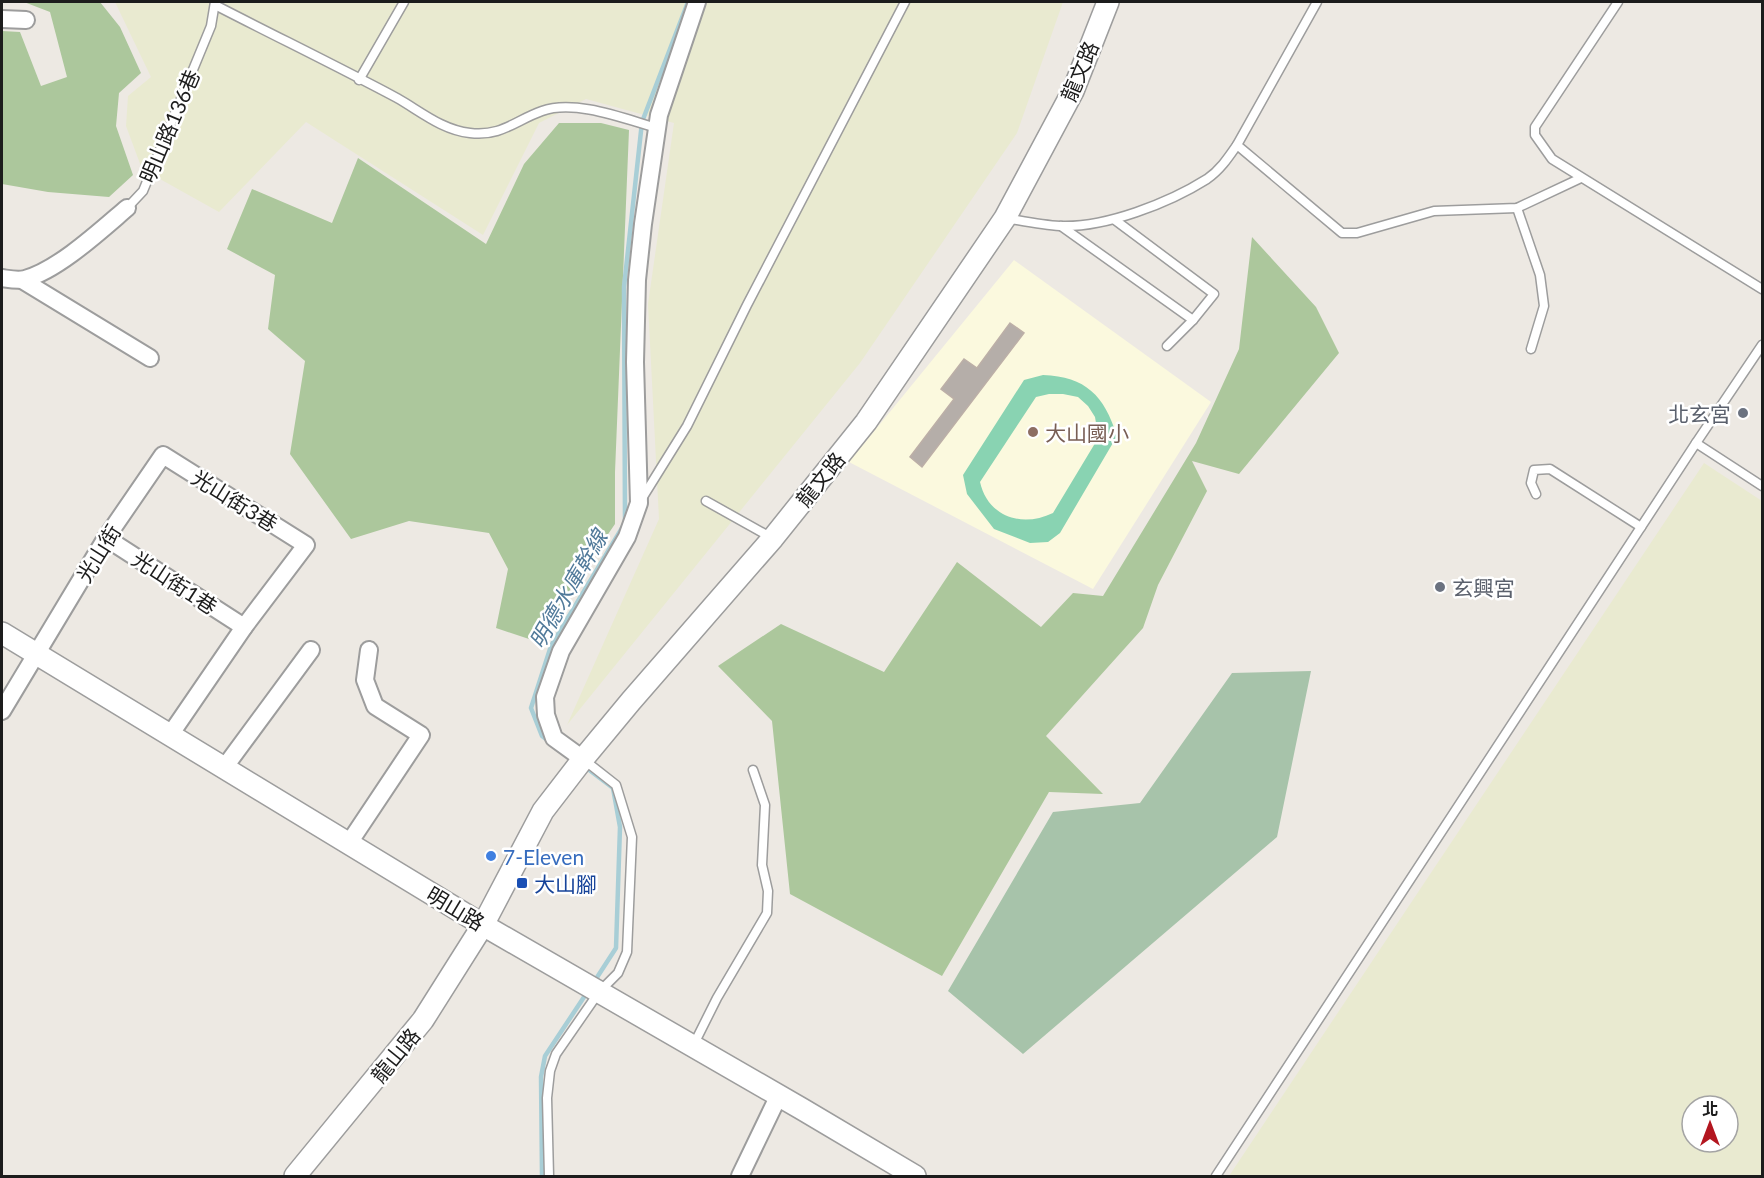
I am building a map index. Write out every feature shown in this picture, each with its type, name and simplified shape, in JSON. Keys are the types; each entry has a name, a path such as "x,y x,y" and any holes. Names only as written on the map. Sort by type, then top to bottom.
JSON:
{"street":[{"path":"580,763 554,738 546,716 545,697 561,651 627,537 639,503 635,362 637,280 653,127 697,2"},
{"name":"龍文路","path":"483,925 543,811 580,763 773,538 866,422 1005,218 1073,90 1108,2"},
{"path":"2,19 26,20"},
{"name":"明山路136巷","path":"2,278 22,280 47,271 102,230 127,208"},
{"path":"22,280 150,358"},
{"name":"光山街","path":"2,711 106,538 163,455"},
{"name":"光山街3巷","path":"163,455 306,545 244,627"},
{"name":"光山街1巷","path":"106,538 244,627"},
{"path":"170,735 244,627"},
{"name":"明山路","path":"2,633 483,925 779,1095 914,1176"},
{"path":"224,768 311,650"},
{"path":"349,843 421,735 375,706 364,680 369,650"},
{"name":"龍山路","path":"295,1176 423,1020 483,925"},
{"path":"740,1176 779,1095"}],"lane":[{"path":"359,80 404,2"},
{"path":"639,503 687,426 747,305 905,2"},
{"path":"1005,218 1061,226 1115,220 1162,202 1207,178 1222,166 1237,145 1317,2"},
{"path":"1618,2 1535,128 1535,135 1552,159 1762,289"},
{"path":"215,3 396,98 446,127 472,134 492,133 515,125 542,110 559,108 601,111 653,127"},
{"name":"明山路136巷","path":"127,208 143,191 211,26 215,3"},
{"path":"1237,145 1342,233 1357,233 1434,211 1517,208 1581,177"},
{"path":"1517,208 1540,275 1545,306 1531,349"},
{"path":"1115,220 1214,294 1193,320 1167,346"},
{"path":"1061,226 1193,320"},
{"path":"1216,1176 1762,345"},
{"path":"1696,443 1762,486"},
{"path":"1536,494 1531,483 1534,470 1550,469 1641,527"},
{"path":"706,501 773,538"},
{"path":"549,1176 547,1098 550,1071 556,1054 593,989 618,972 627,952 632,837 616,785 580,763"},
{"path":"693,1047 717,998 767,913 768,891 762,865 765,805 753,770"}],"shaded area":[{"name":"大山國小","path":"1014,260 1211,402 1093,589 849,462"}],"green space":[{"path":"24,2 100,2 120,27 141,73 119,93 116,126 133,175 109,197 48,192 2,184 2,31 20,32 41,86 67,77 50,12"},
{"path":"115,2 1063,2 1017,133 860,363 567,725 659,519 648,304 674,123 586,99 539,123 483,235 306,122 219,212 142,169 126,126 128,96 151,77"},
{"path":"559,123 601,123 629,130 615,472 615,524 535,641 496,628 508,569 489,533 409,521 351,539 290,454 305,361 268,329 275,275 227,249 252,189 332,223 358,158 486,244 524,164"},
{"path":"1252,237 1316,307 1339,353 1239,474 1192,461 1207,491 1158,585 1143,628 1046,736 1103,794 1049,792 942,976 790,894 772,721 718,666 781,624 884,672 957,562 1041,627 1073,593 1103,596 1196,443 1239,349"},
{"path":"1043,375 1082,384 1099,399 1106,409 1117,436 1060,533 1048,542 1030,543 994,529 967,494 963,475 1024,380","holes":["1063,394 1078,397 1088,406 1095,417 1097,440 1053,513 1030,519 1018,519 998,511 990,504 980,482 1036,397"]},
{"path":"1704,463 1762,501 1762,1176 1229,1176"},
{"path":"1311,671 1277,837 1023,1054 948,991 1053,812 1140,803 1232,673"}],"building":[{"path":"1010,323 1024,333 922,467 910,457 954,399 941,389 964,359 977,368"}],"waterway":[{"name":"明德水庫幹線","path":"550,742 542,736 531,708 551,646 625,523 624,287 642,122 688,2"},
{"name":"明德水庫幹線","path":"584,766 613,788 620,827 616,948 594,982"},
{"name":"明德水庫幹線","path":"542,1176 541,1077 545,1056 588,991"}],"place":[{"name":"北玄宮","path":"1743,413"},
{"name":"大山國小","path":"1033,432"},
{"name":"玄興宮","path":"1440,587"},
{"name":"7-Eleven","path":"491,856"},
{"name":"大山腳","path":"522,883"}]}
